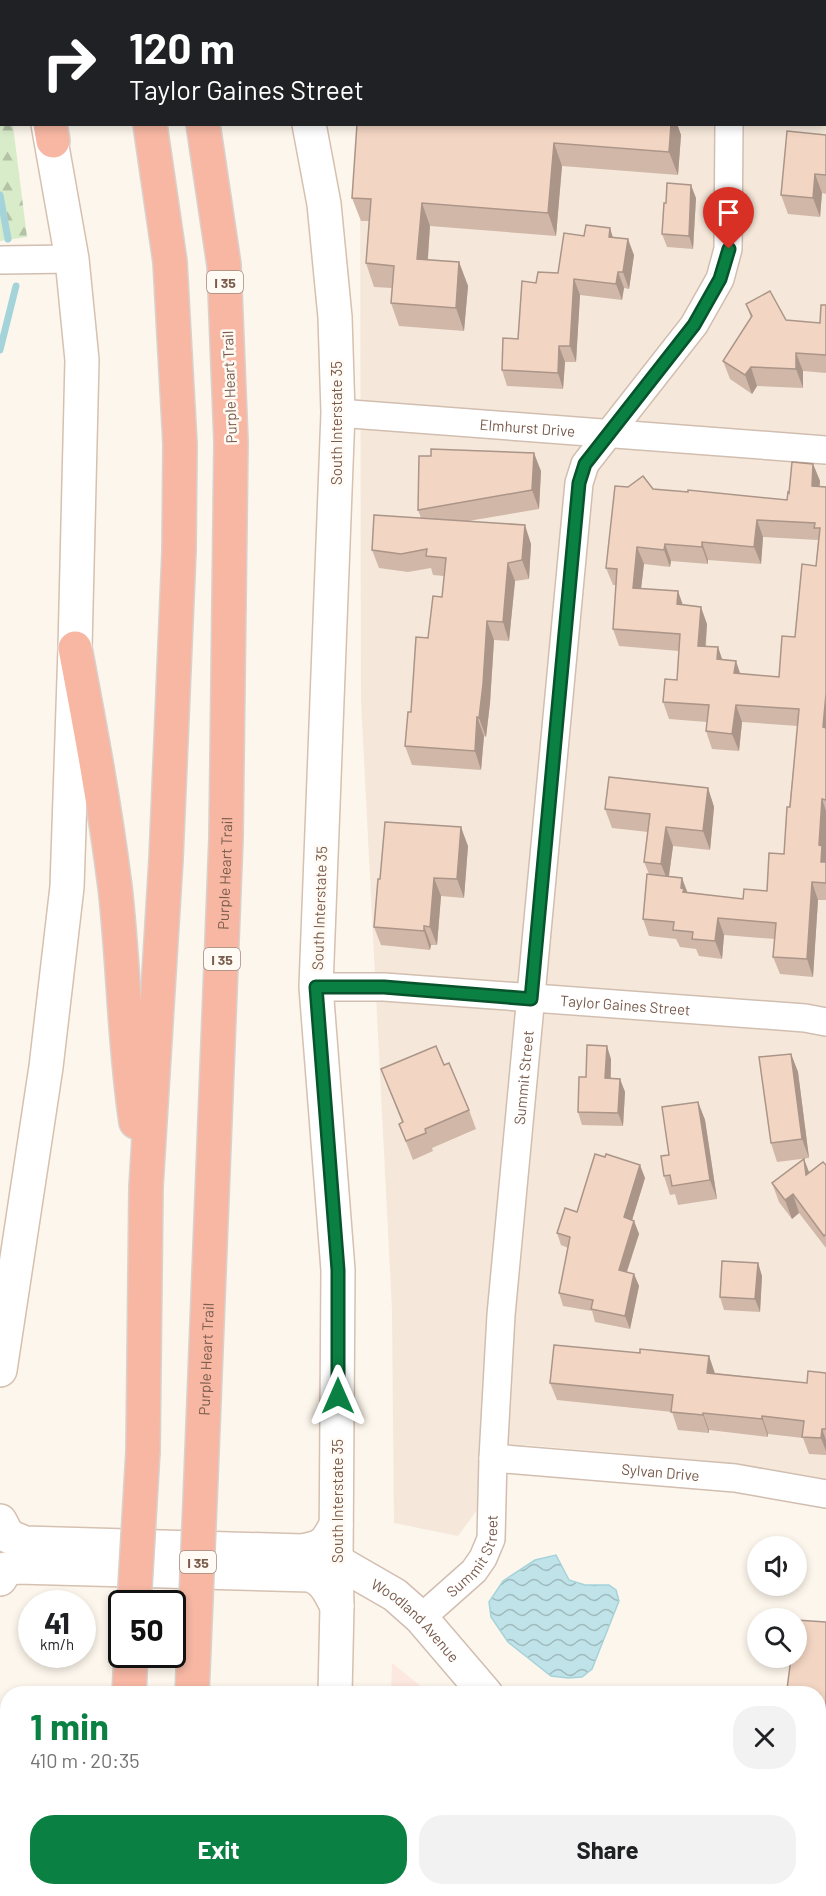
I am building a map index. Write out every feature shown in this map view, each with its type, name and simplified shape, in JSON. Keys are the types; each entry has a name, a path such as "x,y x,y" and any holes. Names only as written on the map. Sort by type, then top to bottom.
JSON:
{"highway":[{"path":"135,1590 143,1451 146,1187 166,847 179,550 180,444 170,262 150,126"},
{"name":"Purple Heart Trail","path":"192,1686 226,838 231,442 224,265 203,126"},
{"path":"75,648 95,752 114,885 130,1081 146,1187"},
{"path":"129,1686 130,1668"}],"main road":[{"name":"South Interstate 35","path":"309,126 324,204 335,317 338,413 316,987 338,1270 335,1686"},
{"path":"0,1370 46,1067 67,887 82,360 72,259 50,130"},
{"path":"0,1521 8,1536 25,1542 302,1551 319,1548 328,1540 336,1525"},
{"name":"Woodland Avenue","path":"336,1561 395,1595 421,1618 479,1686"},
{"path":"0,1579 6,1569 18,1567 310,1575 320,1579 337,1606"}],"street":[{"name":"Summit Street","path":"421,1618 474,1571 483,1558 491,1539 501,1315 579,483 585,464 694,325 720,279 729,249 729,126"},
{"path":"0,260 72,259"},
{"name":"Elmhurst Drive","path":"338,413 826,450"},
{"name":"Taylor Gaines Street","path":"316,987 384,987 805,1018 826,1023"},
{"name":"Sylvan Drive","path":"493,1458 735,1478 826,1494"}],"shaded area":[{"path":"360,126 826,126 826,1480 720,1462 525,1445 458,1536 394,1523 392,1310 361,701"},
{"path":"392,1663 420,1686 391,1686"}],"green space":[{"path":"0,126 13,126 27,237 0,241"}],"water":[{"path":"556,1555 569,1580 585,1585 609,1585 616,1590 619,1601 592,1669 582,1677 551,1676 508,1642 491,1617 489,1602 503,1581 535,1560"}],"building":[{"path":"357,126 671,126 669,152 554,143 548,213 422,203 417,259 459,262 456,308 391,303 394,266 366,263 371,199 352,198"},
{"path":"787,131 826,135 826,175 815,174 813,198 781,195"},
{"path":"667,183 691,185 689,236 662,234"},
{"path":"586,225 610,228 609,237 628,239 623,272 618,272 616,284 574,279 570,346 559,346 558,373 502,370 503,338 518,339 522,281 536,283 538,272 558,273 564,233 584,236"},
{"path":"770,291 786,320 820,323 821,305 826,305 826,355 796,353 796,369 751,367 745,375 723,361 752,316 746,304"},
{"path":"431,449 534,453 532,490 418,510 419,456 431,456"},
{"path":"792,462 813,464 812,486 826,487 826,694 823,727 826,728 826,800 822,799 819,845 822,846 821,862 826,862 826,883 812,882 807,959 773,957 776,923 718,918 715,941 692,939 693,932 673,930 674,922 643,919 647,874 682,878 683,892 743,899 744,889 767,891 769,853 784,854 787,807 790,807 799,709 736,705 732,734 706,731 709,705 663,702 665,679 677,680 680,634 613,629 617,569 606,568 615,486 628,487 643,476 653,489 688,492 688,490 787,500","holes":["757,520 815,523 814,528 820,528 816,566 802,564 795,637 782,636 779,677 734,673 736,661 717,659 718,647 698,646 701,607 677,604 678,591 633,588 637,547 664,550 665,544 702,547 702,542 754,547"]},
{"path":"374,515 525,525 522,560 508,563 503,622 487,621 483,684 479,718 477,717 475,751 405,746 408,712 411,712 416,637 428,638 433,596 442,597 446,558 426,556 427,549 401,554 372,550"},
{"path":"609,777 708,788 703,831 666,827 661,864 644,862 650,814 605,809"},
{"path":"385,822 461,827 457,879 434,878 430,927 424,926 424,931 374,927"},
{"path":"587,1045 607,1046 605,1078 620,1079 618,1113 578,1112 579,1077 586,1077"},
{"path":"436,1046 444,1065 449,1063 469,1110 425,1129 426,1133 406,1141 399,1124 403,1122 381,1069"},
{"path":"791,1054 802,1139 771,1143 759,1057"},
{"path":"698,1102 710,1180 672,1186 670,1175 664,1176 661,1156 669,1155 662,1107"},
{"path":"595,1154 605,1157 606,1154 640,1165 624,1217 634,1221 619,1270 634,1274 625,1316 591,1309 593,1300 559,1293 570,1237 557,1233 565,1208 577,1212"},
{"path":"804,1159 806,1175 823,1162 826,1165 826,1234 824,1236 793,1194 785,1200 772,1183"},
{"path":"722,1261 758,1263 755,1299 720,1297"},
{"path":"554,1345 640,1353 640,1349 709,1356 707,1373 807,1383 808,1371 826,1373 826,1429 822,1429 821,1438 802,1437 804,1421 762,1416 762,1419 671,1412 673,1395 550,1383"},
{"path":"807,1621 826,1622 826,1686 787,1686 790,1668 807,1668"}],"waterway":[{"path":"0,195 8,239"},
{"path":"0,350 16,286"}],"route":[{"path":"338,1396 338,1270 316,987 384,987 531,999 579,483 585,464 694,325 720,279 729,249"}]}
